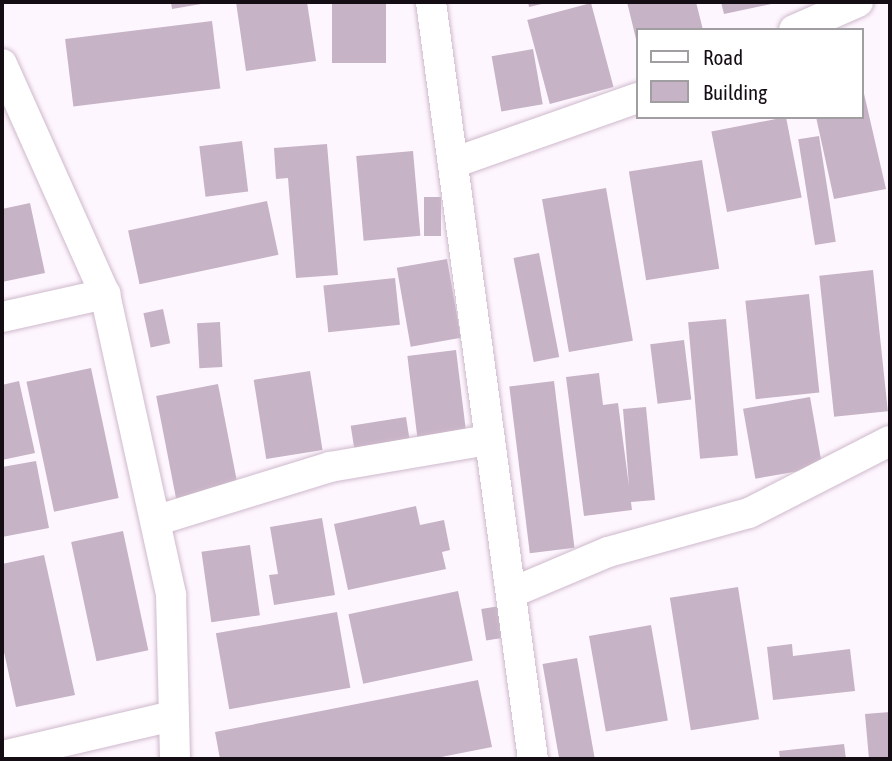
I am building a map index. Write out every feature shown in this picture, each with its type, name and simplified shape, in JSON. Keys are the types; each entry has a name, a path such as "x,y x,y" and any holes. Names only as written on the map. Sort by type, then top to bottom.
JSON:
{"street":[{"path":"432,2 488,440 533,759"},
{"path":"799,28 858,2"},
{"path":"2,64 105,294 158,520 171,594 175,759"},
{"path":"453,163 636,99"},
{"path":"2,317 105,294"},
{"path":"158,520 330,467 488,440"},
{"path":"511,593 608,552 749,513 890,441"},
{"path":"2,756 173,716"}],"building":[{"path":"171,2 207,2 207,3 172,9"},
{"path":"236,2 307,2 316,61 246,71"},
{"path":"332,2 386,2 386,63 332,63"},
{"path":"528,2 546,2 546,3 529,7"},
{"path":"627,2 696,2 702,28 636,28 636,39"},
{"path":"721,2 776,2 776,3 724,14"},
{"path":"591,3 614,87 550,104 527,20"},
{"path":"212,21 220,88 73,107 65,39"},
{"path":"533,49 543,104 501,111 492,56"},
{"path":"864,94 886,189 834,199 816,119 864,119"},
{"path":"786,119 802,197 727,212 711,132"},
{"path":"819,136 836,242 815,245 798,139"},
{"path":"242,141 248,192 206,197 199,146"},
{"path":"327,144 338,275 296,278 288,178 276,179 274,148"},
{"path":"413,151 420,236 364,241 356,156"},
{"path":"702,160 719,269 646,280 629,172"},
{"path":"606,188 633,341 569,352 542,199"},
{"path":"424,197 441,197 441,236 424,236"},
{"path":"267,201 278,255 140,284 128,231"},
{"path":"30,203 45,273 2,282 2,209"},
{"path":"539,253 559,357 534,362 513,258"},
{"path":"447,259 461,338 411,347 397,268"},
{"path":"873,270 888,411 834,417 819,276"},
{"path":"395,278 400,325 328,332 323,286"},
{"path":"809,294 819,392 756,399 745,301"},
{"path":"163,309 170,343 151,347 143,313"},
{"path":"726,319 738,455 700,459 688,322"},
{"path":"220,322 222,367 199,368 197,323"},
{"path":"684,340 691,400 658,404 650,344"},
{"path":"456,350 466,435 418,441 407,356"},
{"path":"91,368 119,498 54,512 26,382"},
{"path":"310,371 323,450 266,459 254,380"},
{"path":"599,373 603,405 618,403 629,486 623,409 646,407 655,500 631,502 632,510 584,516 566,377"},
{"path":"19,381 35,453 2,460 2,385"},
{"path":"554,381 574,548 530,553 509,386"},
{"path":"218,384 239,490 177,502 156,396"},
{"path":"810,397 822,467 755,479 743,409"},
{"path":"406,417 410,442 355,450 351,426"},
{"path":"36,461 49,528 2,537 2,467"},
{"path":"416,506 420,525 444,520 450,550 442,552 446,569 348,590 334,524"},
{"path":"322,518 335,595 274,605 269,575 278,574 270,527"},
{"path":"123,531 148,650 97,661 71,542"},
{"path":"250,545 260,615 211,622 201,552"},
{"path":"44,555 75,695 16,707 2,643 2,564"},
{"path":"738,587 759,719 691,730 670,598"},
{"path":"458,591 473,660 363,684 348,614"},
{"path":"500,606 505,638 486,641 481,609"},
{"path":"337,612 350,688 229,709 216,633"},
{"path":"651,625 668,721 606,731 589,636"},
{"path":"792,644 793,656 850,649 855,691 773,700 767,647"},
{"path":"577,658 595,759 559,759 543,664"},
{"path":"478,680 492,747 431,759 220,759 215,732"},
{"path":"890,712 890,759 869,759 865,714"},
{"path":"844,744 846,759 780,759 779,751"}]}
